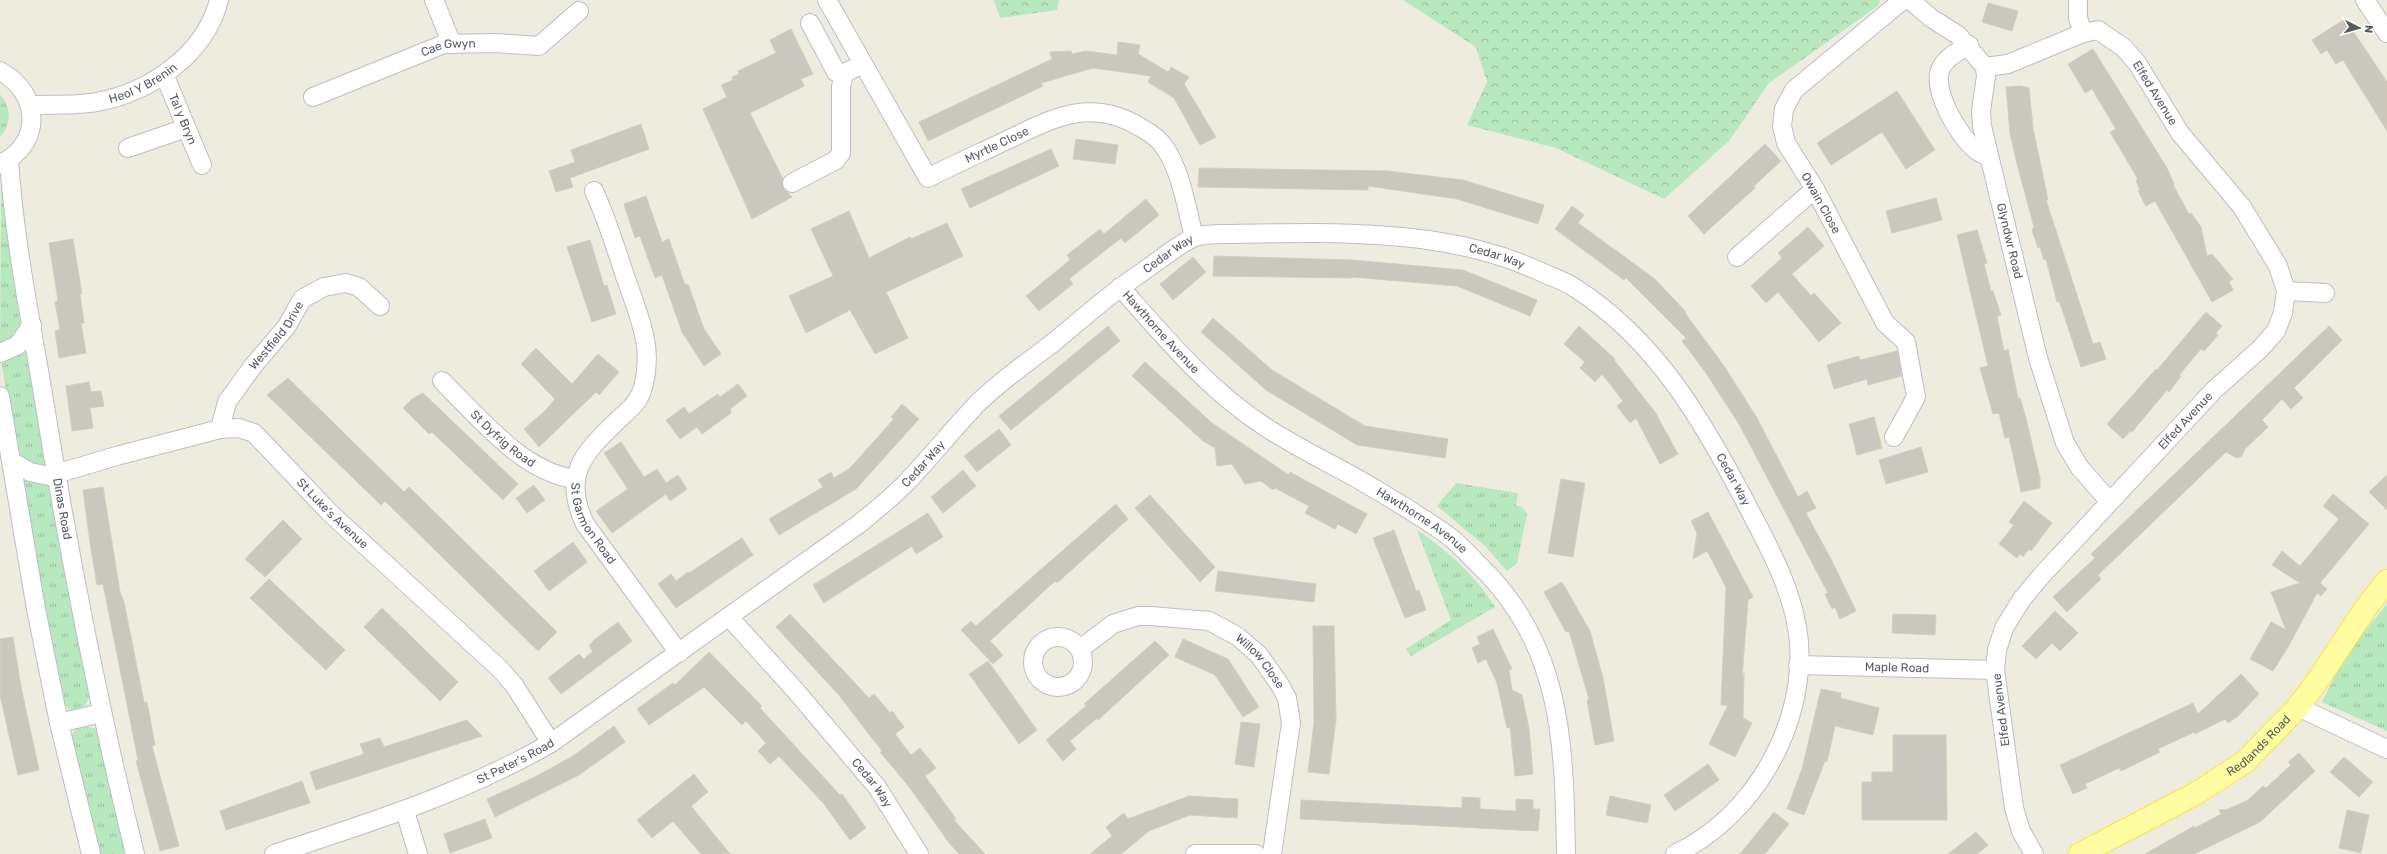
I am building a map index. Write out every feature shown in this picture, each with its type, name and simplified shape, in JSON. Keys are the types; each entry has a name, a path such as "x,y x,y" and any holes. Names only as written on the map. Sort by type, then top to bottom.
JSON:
{"main road":[{"name":"Redlands Road","path":"2080,854 2219,780 2245,762 2298,707 2318,680 2365,609 2387,581"}],"street":[{"name":"Heol Y Brenin","path":"30,105 96,102 124,95 164,74 181,61 206,32 219,0"},
{"path":"434,0 452,44"},
{"name":"Myrtle Close","path":"827,0 865,63 928,178 1060,116 1087,112 1107,113 1130,121 1153,135 1165,147 1175,168 1194,237"},
{"name":"Owain Close","path":"1894,437 1916,397 1906,342 1885,323 1815,189 1786,143 1782,126 1784,109 1794,90 1903,0"},
{"path":"1910,0 1968,45 1985,67 2008,64 2083,33 2078,18 2078,0"},
{"path":"2365,0 2387,33"},
{"name":"Cae Gwyn","path":"313,97 444,44 540,46 579,11"},
{"path":"810,23 836,72 844,73 865,63"},
{"name":"Elfed Avenue","path":"2034,854 2021,830 2014,808 1995,670 2000,639 2022,599 2109,501 2214,390 2260,349 2276,331 2283,313 2286,291 2278,266 2264,240 2242,207 2180,133 2137,63 2124,48 2098,30 2083,33"},
{"path":"1968,45 1947,60 1941,67 1938,76 1939,93 1943,103 1970,144 1989,157"},
{"name":"Glyndwr Road","path":"1985,67 1986,88 1981,111 1982,126 2038,358 2065,443 2080,468 2109,501"},
{"path":"0,71 11,77 21,86 30,105 32,125 27,139 20,151 4,162"},
{"path":"792,183 836,160 841,153 842,88 844,73"},
{"name":"Tal y Bryn","path":"164,74 202,165"},
{"path":"128,148 186,128"},
{"name":"Dinas Road","path":"4,162 11,192 55,472 101,713 135,854"},
{"path":"1737,257 1815,189"},
{"name":"St Garmon Road","path":"594,191 636,306 645,338 647,357 642,389 637,401 592,445 581,459 575,479 576,506 585,524 679,653"},
{"name":"Cedar Way","path":"914,852 878,787 795,690 729,617 859,524 905,484 988,393 1120,287 1194,237 1247,233 1370,233 1438,240 1492,252 1574,288 1611,317 1654,356 1688,401 1706,429 1764,538 1781,573 1795,620 1799,642 1798,665 1791,713 1771,764 1747,797 1724,819 1691,846 1675,854"},
{"name":"Westfield Drive","path":"220,429 227,402 253,366 286,326 302,299 324,287 346,283 359,286 380,306"},
{"name":"Hawthorne Avenue","path":"1120,287 1170,344 1234,404 1265,427 1374,488 1451,538 1498,583 1532,636 1553,697 1563,754 1566,854"},
{"path":"2286,291 2325,293"},
{"path":"0,353 18,345 32,325"},
{"name":"St Dyfrig Road","path":"442,381 528,462 559,477 575,479"},
{"path":"0,396 36,609 59,723 91,854"},
{"name":"St Luke's Avenue","path":"11,461 30,472 46,476 55,472 220,429 240,428 254,433 330,513 500,669 514,685 551,743"},
{"name":"Willow Close","path":"1080,648 1113,624 1127,619 1151,616 1209,621 1237,636 1259,655 1287,698 1291,723 1272,854"},
{"name":"St Peter's Road","path":"274,854 405,811 523,759 551,743 729,617"},
{"name":"Maple Road","path":"1798,665 1995,670"},
{"path":"2298,707 2387,749"},
{"path":"59,723 101,713"},
{"path":"405,811 418,854"},
{"path":"1195,854 1256,854"}],"green space":[{"path":"994,0 1059,0 1057,10 1000,18"},
{"path":"1403,0 1880,0 1878,6 1769,83 1729,141 1664,199 1556,148 1467,125 1487,82 1476,47"},
{"path":"0,95 7,105 9,116 4,132 0,137"},
{"path":"1,176 9,241 22,320 13,340 0,348"},
{"path":"27,346 48,470 21,460 16,451 1,360"},
{"path":"22,476 50,483 90,694 86,705 73,711 68,708 60,697"},
{"path":"1456,483 1518,493 1516,506 1522,507 1527,514 1517,563 1507,571 1484,545 1437,506"},
{"path":"1417,530 1460,564 1479,585 1495,607 1411,656 1406,649 1451,620"},
{"path":"2387,604 2387,731 2322,702 2347,652"},
{"path":"81,726 94,728 98,732 127,854 98,854 71,736 76,729"}],"building":[{"path":"1988,3 2018,11 2012,31 1982,22"},
{"path":"2345,19 2387,82 2387,131 2343,60 2336,64 2327,50 2321,54 2312,40"},
{"path":"791,29 813,74 801,79 804,86 750,113 783,179 783,188 792,197 752,219 703,109 727,97 721,85 733,80 732,77 739,74 738,71 776,53 770,40"},
{"path":"1118,42 1140,45 1138,54 1168,72 1171,67 1189,77 1184,84 1216,137 1200,145 1174,98 1148,82 1151,76 1093,68 1041,83 1043,86 928,141 919,122 1052,59 1050,52 1071,51 1072,54 1086,51 1117,55"},
{"path":"2093,49 2167,168 2174,184 2173,185 2189,214 2191,213 2201,227 2207,256 2212,254 2233,279 2229,282 2233,290 2212,302 2155,201 2146,206 2138,191 2140,190 2136,180 2138,179 2110,132 2116,129 2092,89 2085,93 2068,64"},
{"path":"2020,86 2029,88 2033,128 2048,200 2046,200 2093,344 2100,342 2106,359 2081,367 2059,301 2057,302 2046,259 2044,260 2040,247 2038,248 2032,230 2034,227 2010,133 2006,87"},
{"path":"1897,91 1935,150 1906,169 1882,132 1831,165 1817,143"},
{"path":"641,124 649,149 570,178 573,187 556,192 549,171 575,162 571,150"},
{"path":"1076,139 1118,145 1115,164 1073,159"},
{"path":"1765,144 1781,161 1754,186 1755,188 1704,234 1688,216"},
{"path":"1051,149 1059,166 970,208 961,189"},
{"path":"1199,168 1388,171 1463,180 1544,205 1538,224 1457,199 1368,186 1368,190 1198,187"},
{"path":"646,196 662,242 669,239 685,285 688,284 704,329 721,354 704,366 682,332 662,275 655,278 640,236 635,238 624,204"},
{"path":"1936,198 1942,220 1892,233 1886,211"},
{"path":"1146,199 1159,215 1125,243 1121,238 1069,279 1073,284 1039,311 1026,296 1070,260 1067,255 1100,229 1104,234"},
{"path":"1572,206 1584,215 1578,223 1655,279 1686,312 1685,313 1724,366 1757,418 1798,497 1807,491 1816,508 1806,513 1832,561 1856,611 1840,619 1835,607 1832,609 1825,594 1828,593 1739,424 1706,373 1682,341 1686,338 1626,278 1624,280 1555,229"},
{"path":"849,211 869,258 910,237 911,239 947,223 963,256 886,292 908,338 875,354 850,310 806,333 789,296 833,276 811,229"},
{"path":"1808,227 1824,246 1792,274 1811,296 1814,293 1841,323 1819,342 1778,292 1766,303 1751,286 1782,258 1778,253"},
{"path":"1977,230 1987,263 1984,264 1991,291 1993,291 2001,315 1997,316 2004,351 2008,349 2018,398 2020,398 2026,418 2040,478 2040,488 2021,492 2009,437 2005,438 1999,413 1993,414 1980,368 1988,366 1957,235"},
{"path":"73,239 82,294 80,294 84,323 81,323 86,353 59,358 55,331 60,330 55,302 58,301 49,243"},
{"path":"590,240 604,286 607,285 616,314 592,322 567,247"},
{"path":"1214,256 1353,260 1463,270 1537,300 1530,316 1457,286 1352,277 1213,276"},
{"path":"1193,257 1206,272 1173,300 1160,284"},
{"path":"2206,312 2222,326 2216,333 2218,335 2204,351 2201,349 2179,375 2181,376 2169,392 2167,390 2132,432 2130,431 2123,439 2107,424 2156,369 2157,370"},
{"path":"1213,318 1272,370 1365,426 1448,439 1445,458 1357,445 1266,390 1201,332"},
{"path":"1108,326 1120,341 1011,430 999,416"},
{"path":"1579,326 1615,359 1614,360 1655,412 1678,454 1660,464 1636,418 1630,423 1617,406 1623,401 1602,374 1595,382 1580,368 1585,362 1564,344"},
{"path":"2329,326 2342,340 2294,388 2303,398 2291,409 2282,399 2262,420 2268,427 2245,449 2242,456 2237,458 2226,452 2098,575 2101,579 2067,612 2053,597 2095,558 2091,554"},
{"path":"536,348 572,384 598,354 619,372 599,395 596,392 539,447 524,429 546,410 555,399 521,364"},
{"path":"1897,351 1902,376 1868,385 1867,379 1834,389 1827,365 1859,356 1860,360"},
{"path":"1145,362 1212,423 1289,475 1290,472 1367,514 1356,534 1338,524 1335,529 1305,513 1309,506 1275,488 1273,490 1261,481 1245,484 1232,464 1217,466 1215,448 1203,441 1132,376"},
{"path":"288,378 404,492 409,487 557,632 538,651 385,501 381,505 267,395"},
{"path":"89,382 91,392 101,391 104,406 90,408 93,428 72,431 66,386"},
{"path":"738,384 747,396 730,409 731,413 702,434 697,427 680,439 666,420 684,407 689,414 718,394 720,397"},
{"path":"423,393 518,484 503,500 432,432 429,434 403,408 412,399"},
{"path":"902,404 919,419 856,489 779,535 769,519 823,487 818,480 831,472 834,478 850,468 894,419 891,417"},
{"path":"1874,417 1882,448 1857,455 1849,424"},
{"path":"999,429 1011,445 977,472 964,456"},
{"path":"621,442 644,477 657,469 666,483 678,475 687,489 670,501 666,494 612,533 596,511 628,489 604,453"},
{"path":"1921,447 1928,472 1886,484 1879,460"},
{"path":"963,470 976,486 943,513 931,497"},
{"path":"2387,475 2387,510 2369,492"},
{"path":"1561,479 1585,483 1573,557 1548,553"},
{"path":"534,485 545,500 527,513 516,498"},
{"path":"103,487 120,592 124,602 144,702 147,702 155,745 152,746 179,846 160,851 136,761 138,760 103,584 97,585 90,543 83,490"},
{"path":"2333,494 2369,524 2320,583 2327,589 2321,596 2317,593 2288,647 2273,671 2250,659 2271,622 2286,630 2271,592 2300,583 2272,565 2282,551 2300,566 2339,519 2323,506"},
{"path":"1150,495 1215,567 1200,582 1135,508"},
{"path":"2024,501 2052,523 2031,551 2029,549 2023,557 2020,554 2017,558 1999,544 2014,525 2009,522"},
{"path":"1116,504 1128,519 1057,583 1055,581 990,641 1003,655 993,664 961,630 971,621 976,626"},
{"path":"1708,512 1753,597 1748,600 1742,678 1744,673 1743,718 1752,723 1735,757 1709,744 1728,705 1721,705 1726,587 1707,551 1693,559 1697,533 1691,521"},
{"path":"928,513 943,537 916,554 912,546 824,603 813,585"},
{"path":"283,520 302,539 265,577 245,559"},
{"path":"1394,530 1416,591 1419,590 1426,610 1405,618 1373,538"},
{"path":"742,538 753,555 676,608 658,584 671,574 676,581"},
{"path":"573,542 587,562 549,591 534,571"},
{"path":"1218,571 1316,584 1314,602 1215,591"},
{"path":"269,579 345,650 326,670 250,598"},
{"path":"1562,582 1590,631 1603,678 1614,741 1595,745 1587,700 1589,699 1569,631 1566,632 1544,592"},
{"path":"382,608 458,682 440,701 364,627"},
{"path":"2055,611 2078,633 2060,651 2052,643 2036,659 2022,646"},
{"path":"790,614 869,698 874,694 890,713 892,711 904,727 895,734 911,755 920,748 936,768 925,776 956,819 954,820 985,854 959,854 950,844 910,788 880,752 882,751 838,694 776,627"},
{"path":"1893,614 1936,615 1935,635 1892,633"},
{"path":"618,622 632,641 561,694 548,678 579,654 584,659 593,651 589,646 594,640"},
{"path":"1313,626 1334,626 1336,720 1329,774 1308,772 1314,723"},
{"path":"1493,629 1512,669 1509,670 1512,690 1522,695 1529,728 1533,774 1515,776 1510,727 1507,728 1497,683 1486,659 1478,663 1472,648 1480,644 1477,637"},
{"path":"13,637 21,687 39,770 18,775 0,695 0,639"},
{"path":"1183,639 1228,659 1259,707 1243,717 1215,675 1175,657"},
{"path":"1155,641 1169,655 1098,720 1097,718 1070,741 1076,749 1063,761 1046,740 1086,706 1084,704"},
{"path":"709,652 762,706 760,708 840,795 842,794 866,828 850,840 824,804 779,756 770,764 758,751 766,743 746,721 742,725 704,687 649,725 637,709 673,683 675,685"},
{"path":"988,661 1037,730 1019,744 969,674"},
{"path":"2241,674 2259,694 2237,717 2228,723 2225,719 2195,734 2194,732 2158,749 2160,752 2121,771 2119,768 2085,784 2087,788 2073,794 2060,765 2193,703 2198,714"},
{"path":"1821,689 1841,693 1840,698 1879,708 1873,735 1835,726 1827,762 1825,761 1804,815 1787,809 1802,769"},
{"path":"467,720 482,736 316,790 310,772 364,754 360,744 380,738 384,747"},
{"path":"1241,722 1260,724 1254,767 1235,764"},
{"path":"614,726 625,742 579,775 495,817 487,799 533,778 573,756"},
{"path":"1893,735 1946,735 1947,820 1862,820 1862,782 1872,782 1872,772 1893,772"},
{"path":"2299,753 2315,771 2260,822 2194,854 2145,854 2194,826 2195,828 2221,814 2219,810 2228,809 2248,800 2263,786 2266,788 2291,765 2288,762"},
{"path":"2344,757 2373,782 2359,797 2330,772"},
{"path":"1708,764 1719,780 1675,811 1664,795"},
{"path":"694,774 708,792 691,806 730,854 701,854 673,821 652,838 637,820"},
{"path":"302,781 310,803 226,830 220,811"},
{"path":"1189,796 1238,799 1237,818 1190,815 1149,831 1121,854 1090,854 1112,836 1106,827 1124,813 1128,819"},
{"path":"1610,796 1651,805 1647,823 1606,815"},
{"path":"1462,797 1480,798 1480,809 1513,811 1516,811 1516,799 1533,800 1533,809 1540,809 1538,831 1300,819 1301,800 1462,808"},
{"path":"2347,810 2369,815 2361,853 2339,848"},
{"path":"1774,812 1789,824 1765,854 1740,854"},
{"path":"485,819 492,838 450,853 444,834"},
{"path":"1976,832 1988,845 1977,854 1948,854"}]}
